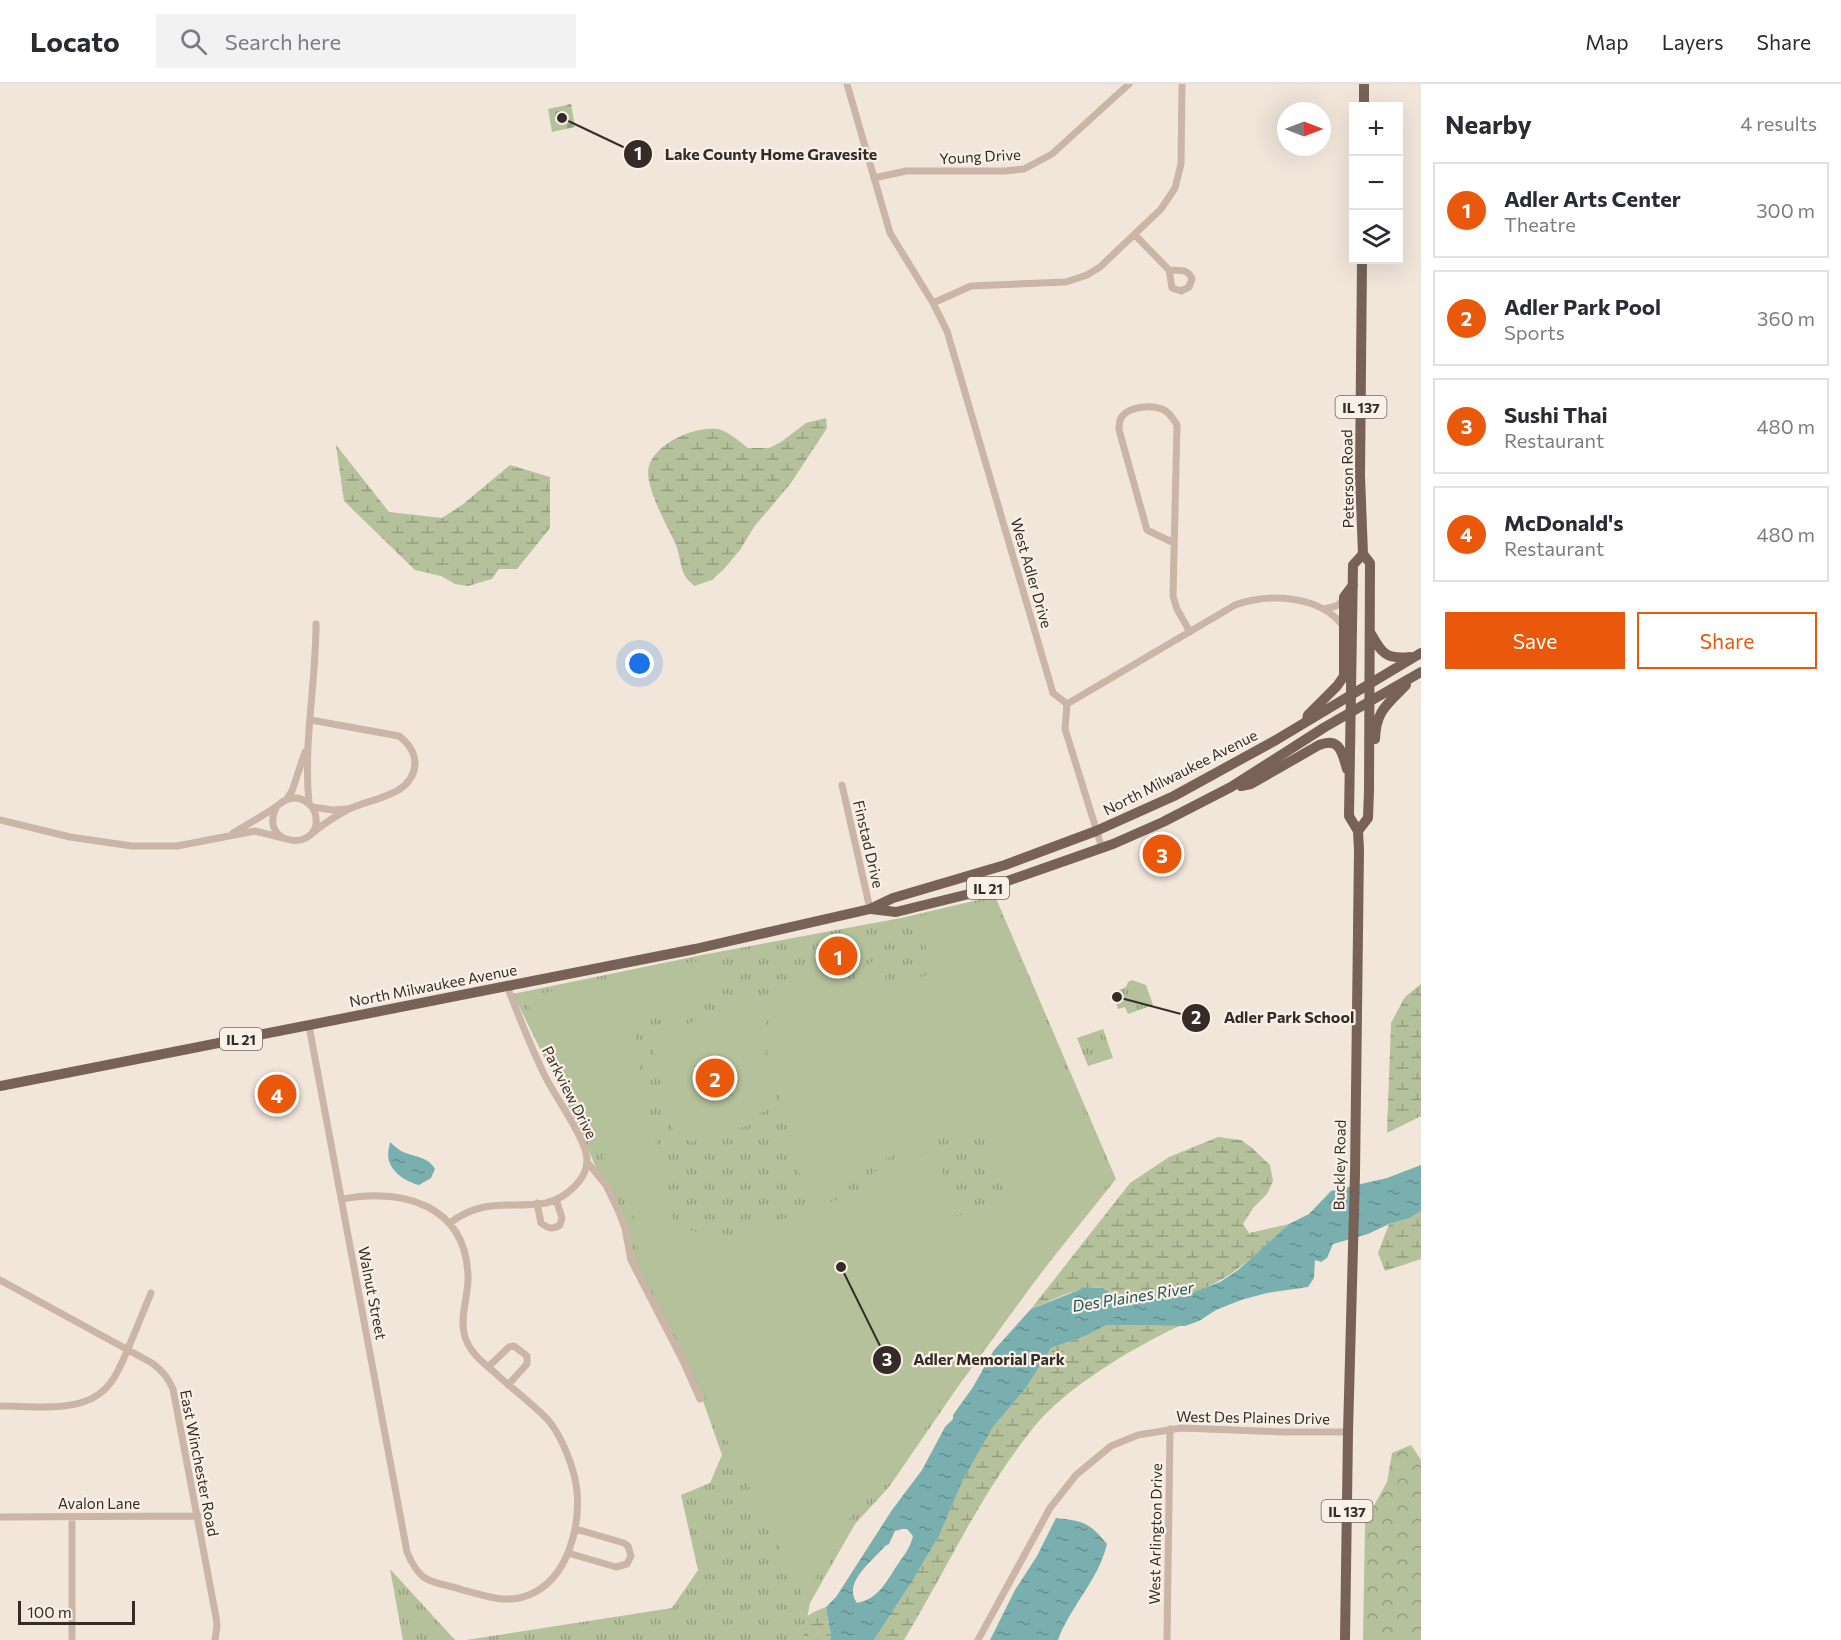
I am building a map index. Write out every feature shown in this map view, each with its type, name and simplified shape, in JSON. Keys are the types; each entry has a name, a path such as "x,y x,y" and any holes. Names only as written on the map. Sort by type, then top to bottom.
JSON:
{"main road":[{"path":"1364,84 1364,102"},
{"name":"Peterson Road","path":"1358,831 1368,818 1369,791 1370,563 1363,554 1360,476 1362,264"},
{"name":"Peterson Road","path":"1352,693 1353,565 1363,554"},
{"path":"1307,722 1308,715 1344,676 1344,597 1353,585"},
{"path":"1369,629 1380,650 1386,656 1399,658 1417,655"},
{"name":"North Milwaukee Avenue","path":"0,1086 695,949 870,909 893,898 1005,865 1096,831 1174,796 1307,722 1417,655"},
{"path":"1369,791 1375,782 1377,718 1383,708 1418,674"},
{"name":"North Milwaukee Avenue","path":"870,909 896,912 973,893 1102,848 1160,824 1232,787 1418,674"},
{"name":"Buckley Road","path":"1345,1640 1355,1174 1358,831 1349,816 1352,693"},
{"path":"1232,787 1251,784 1327,742 1335,743 1342,751 1350,786"}],"street":[{"name":"West Adler Drive","path":"847,84 890,233 933,303 947,331 1053,693 1067,704"},
{"name":"Young Drive","path":"874,178 906,171 1024,169 1052,154 1129,84"},
{"path":"933,303 957,291 980,284 1056,283 1072,280 1100,267 1135,235 1168,199 1179,175 1182,84"},
{"path":"1135,235 1170,270"},
{"path":"1174,543 1147,530 1119,430 1120,419 1127,412 1137,408 1155,407 1164,410 1177,425 1173,596 1177,609 1190,632"},
{"path":"1102,848 1065,729 1067,704 1248,600 1302,600 1325,609 1344,626"},
{"path":"1325,609 1336,606 1344,600"},
{"path":"310,835 316,823 306,777 316,658 316,624"},
{"path":"0,820 70,837 132,846 177,846 255,831 297,841 350,808 401,789 409,782 414,772 415,761 413,752 399,736 310,720"},
{"path":"228,836 286,800 292,791 309,735"},
{"name":"Finstad Drive","path":"842,785 870,909"},
{"path":"286,800 296,798 311,805 333,810 350,808"},
{"path":"278,806 273,820 274,827 283,838"},
{"name":"Parkview Drive","path":"450,1223 462,1214 478,1208 499,1204 537,1203 563,1197 579,1182 586,1169 586,1154 529,1042 507,986"},
{"name":"Walnut Street","path":"309,1026 407,1552 412,1564 420,1575 430,1581 478,1595 514,1598 530,1595 543,1586 556,1573 568,1553"},
{"path":"587,1161 606,1185 619,1212 625,1228 631,1260 683,1361 700,1400"},
{"path":"342,1199 378,1196 415,1200 434,1210 450,1223 464,1250 467,1263 468,1287 463,1309 464,1334 472,1351 549,1422 567,1452 577,1490 576,1529 568,1553 616,1567 627,1564 632,1556 628,1546 624,1543 576,1529"},
{"path":"537,1203 541,1223 547,1228 554,1228 560,1225 562,1218 556,1199"},
{"name":"East Winchester Road","path":"0,1280 152,1363 169,1380 173,1389 216,1617 215,1640"},
{"path":"0,1406 71,1405 84,1402 105,1389 123,1365 151,1293"},
{"path":"488,1367 509,1347 514,1346 522,1350 527,1356 527,1364 508,1385"},
{"name":"West Des Plaines Drive","path":"978,1640 1050,1508 1076,1475 1111,1446 1138,1435 1170,1429 1348,1432"},
{"name":"West Arlington Drive","path":"1167,1640 1170,1429"},
{"name":"Avalon Lane","path":"0,1517 198,1516"},
{"path":"72,1517 72,1640"}],"green space":[{"path":"571,104 575,127 552,132 548,109"},
{"path":"826,418 827,428 791,483 754,527 740,550 712,580 694,586 683,572 676,545 652,493 648,471 655,455 669,442 679,437 708,429 725,432 748,448 769,448 806,423"},
{"path":"336,445 389,512 442,518 462,505 510,465 550,477 550,528 517,569 499,569 492,579 468,586 455,584 441,576 415,570 344,501"},
{"path":"995,896 1116,1179 1040,1274 889,1487 855,1524 810,1603 803,1640 466,1640 672,1608 698,1570 681,1495 710,1483 722,1455 702,1398 633,1260 629,1230 621,1210 596,1168 582,1134 513,994 707,954 901,918"},
{"path":"993,899 1112,1178 895,1468 847,1522 804,1598 639,1261 634,1217 524,997 711,958 723,992 643,1023 634,1041 675,1226 701,1233 736,1235 856,1193 874,1172 937,1150 954,1217 1007,1200 980,1124 866,1166 850,1185 806,1198 767,1052 773,1038 771,1026 777,1010 768,987 818,972 835,986 852,982 861,969 879,957 888,985 933,974 918,917"},
{"path":"1132,980 1146,985 1153,1005 1128,1014 1125,1007 1118,1009 1113,993 1126,987"},
{"path":"1421,984 1421,1116 1387,1133 1391,1023 1405,997"},
{"path":"763,994 772,1013 766,1023 768,1040 764,1050 776,1104 754,1117 747,1126 691,1142 670,1125 654,1053 654,1041 662,1034"},
{"path":"1103,1029 1113,1058 1088,1066 1077,1038"},
{"path":"1218,1137 1241,1140 1270,1165 1273,1181 1267,1194 1253,1208 1243,1224 1249,1233 1289,1224 1242,1265 1210,1286 1192,1293 1140,1299 1121,1296 1100,1288 1091,1288 1056,1298 1031,1309 1130,1183 1169,1157"},
{"path":"1421,1211 1421,1259 1385,1271 1378,1253 1389,1224 1410,1218"},
{"path":"1107,1325 1179,1326 1141,1345 1101,1370 1064,1397 1048,1412 1034,1427 997,1478 904,1640 874,1640 940,1534 963,1480 993,1427 1026,1388 1051,1348 1085,1336"},
{"path":"1411,1445 1421,1460 1421,1640 1363,1640 1365,1522 1387,1482 1392,1453"},
{"path":"390,1569 455,1640 403,1640"},
{"path":"826,1607 830,1640 794,1640 805,1619"}],"water":[{"path":"714,1062 728,1077 732,1096 720,1096 708,1072"},
{"path":"390,1142 401,1151 420,1157 432,1165 435,1169 431,1178 419,1185 397,1174 388,1159"},
{"path":"1421,1165 1421,1211 1410,1218 1389,1224 1368,1234 1333,1244 1327,1258 1321,1262 1315,1260 1314,1278 1308,1287 1267,1293 1241,1300 1185,1326 1107,1325 1085,1336 1051,1348 1026,1388 993,1427 963,1480 940,1534 874,1640 830,1640 826,1607 836,1597 892,1510 922,1470 945,1427 953,1419 953,1415 973,1387 994,1350 1031,1309 1084,1288 1102,1288 1114,1294 1146,1300 1183,1296 1220,1282 1238,1270 1289,1224 1309,1214 1331,1191 1387,1178","holes":["907,1529 913,1536 911,1543 887,1581 872,1597 857,1603 853,1595 853,1587 861,1572 889,1544 895,1531"]},
{"path":"1056,1518 1085,1524 1107,1544 1098,1569 1058,1640 990,1640 1015,1590 1037,1556"}],"place":[{"name":"Lake County Home Gravesite","path":"562,118"},
{"name":"Sushi Thai","path":"1162,854"},
{"name":"Adler Arts Center","path":"838,956"},
{"name":"Adler Park School","path":"1117,997"},
{"name":"Adler Park Pool","path":"715,1078"},
{"name":"McDonald's","path":"277,1094"},
{"name":"Adler Memorial Park","path":"841,1267"}],"water label":[{"name":"Des Plaines River","path":"1133,1296"}]}
